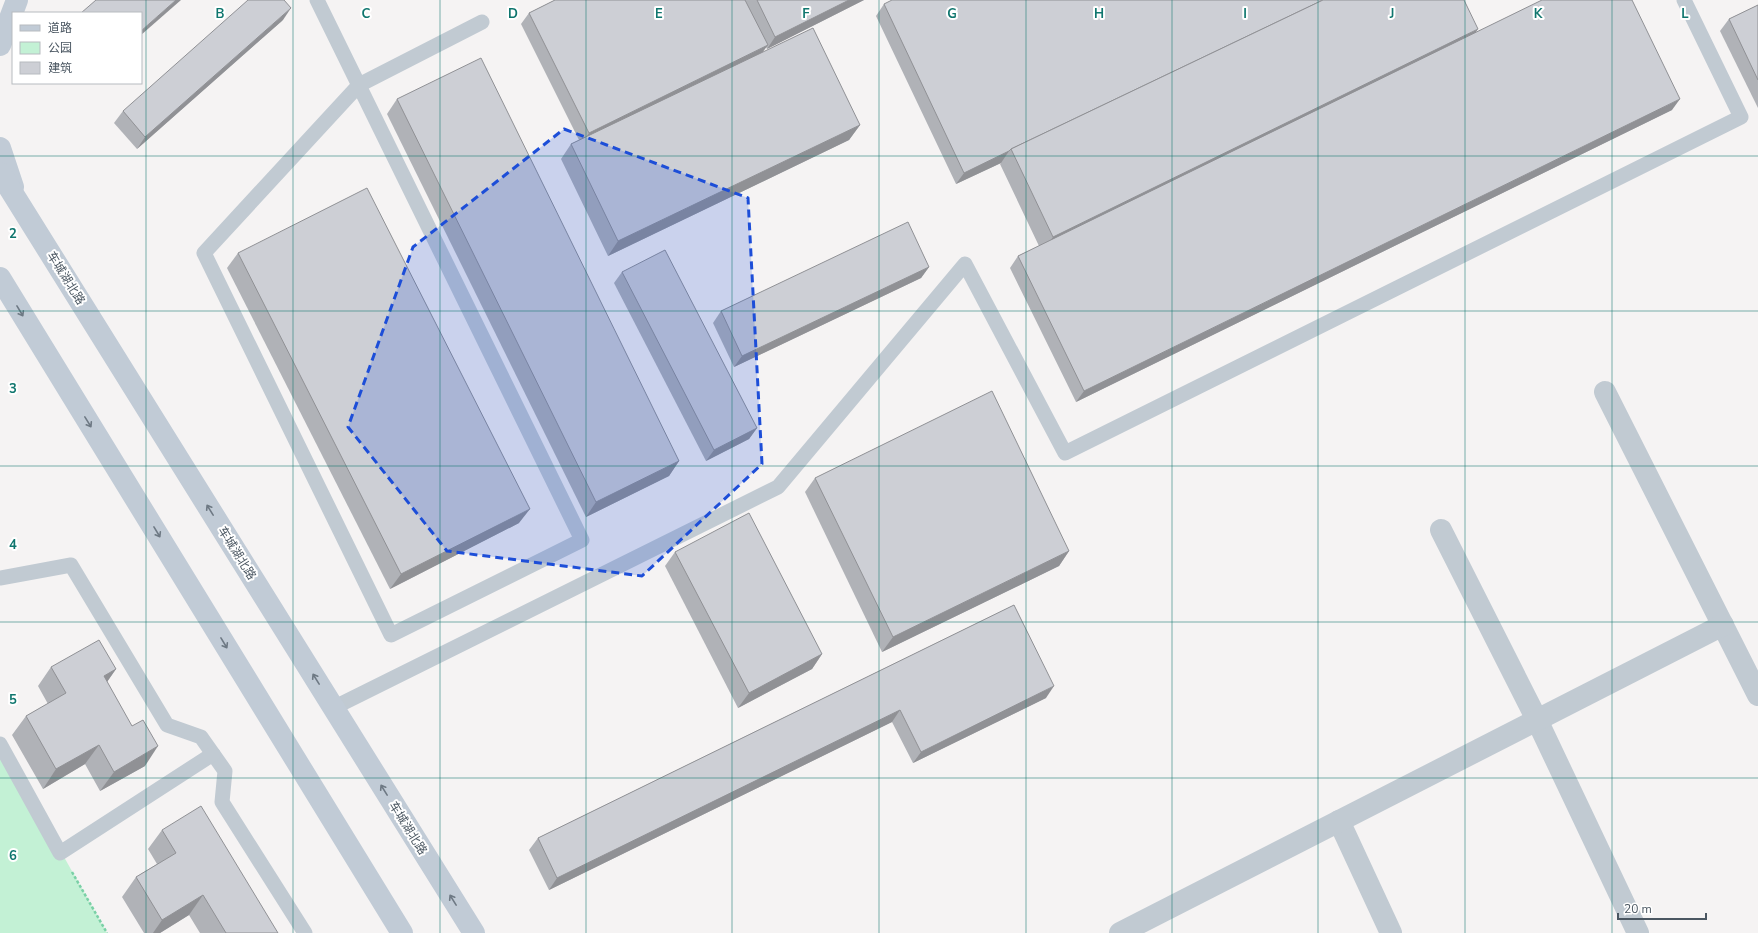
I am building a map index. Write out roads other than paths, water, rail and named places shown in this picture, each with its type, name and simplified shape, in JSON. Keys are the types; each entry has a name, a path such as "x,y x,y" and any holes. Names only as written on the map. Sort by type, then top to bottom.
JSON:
{"main road":[{"path":"13,12 18,0"},
{"path":"0,45 12,15"},
{"path":"0,148 18,201"},
{"name":"车城湖北路","path":"0,173 474,933"},
{"path":"0,278 402,933"}],"street":[{"path":"1605,392 1758,695"},
{"path":"1441,530 1537,720 1638,933"},
{"path":"1120,933 1723,625"},
{"path":"1339,821 1391,933"}],"lane":[{"path":"317,0 359,85 582,540 391,635 204,253 359,85 482,22"},
{"path":"333,708 778,487 965,264 1065,453 1741,117 1684,0"},
{"path":"0,578 71,565 167,725 201,737 225,771 222,802 305,933"},
{"path":"0,744 60,853 213,754"}]}
